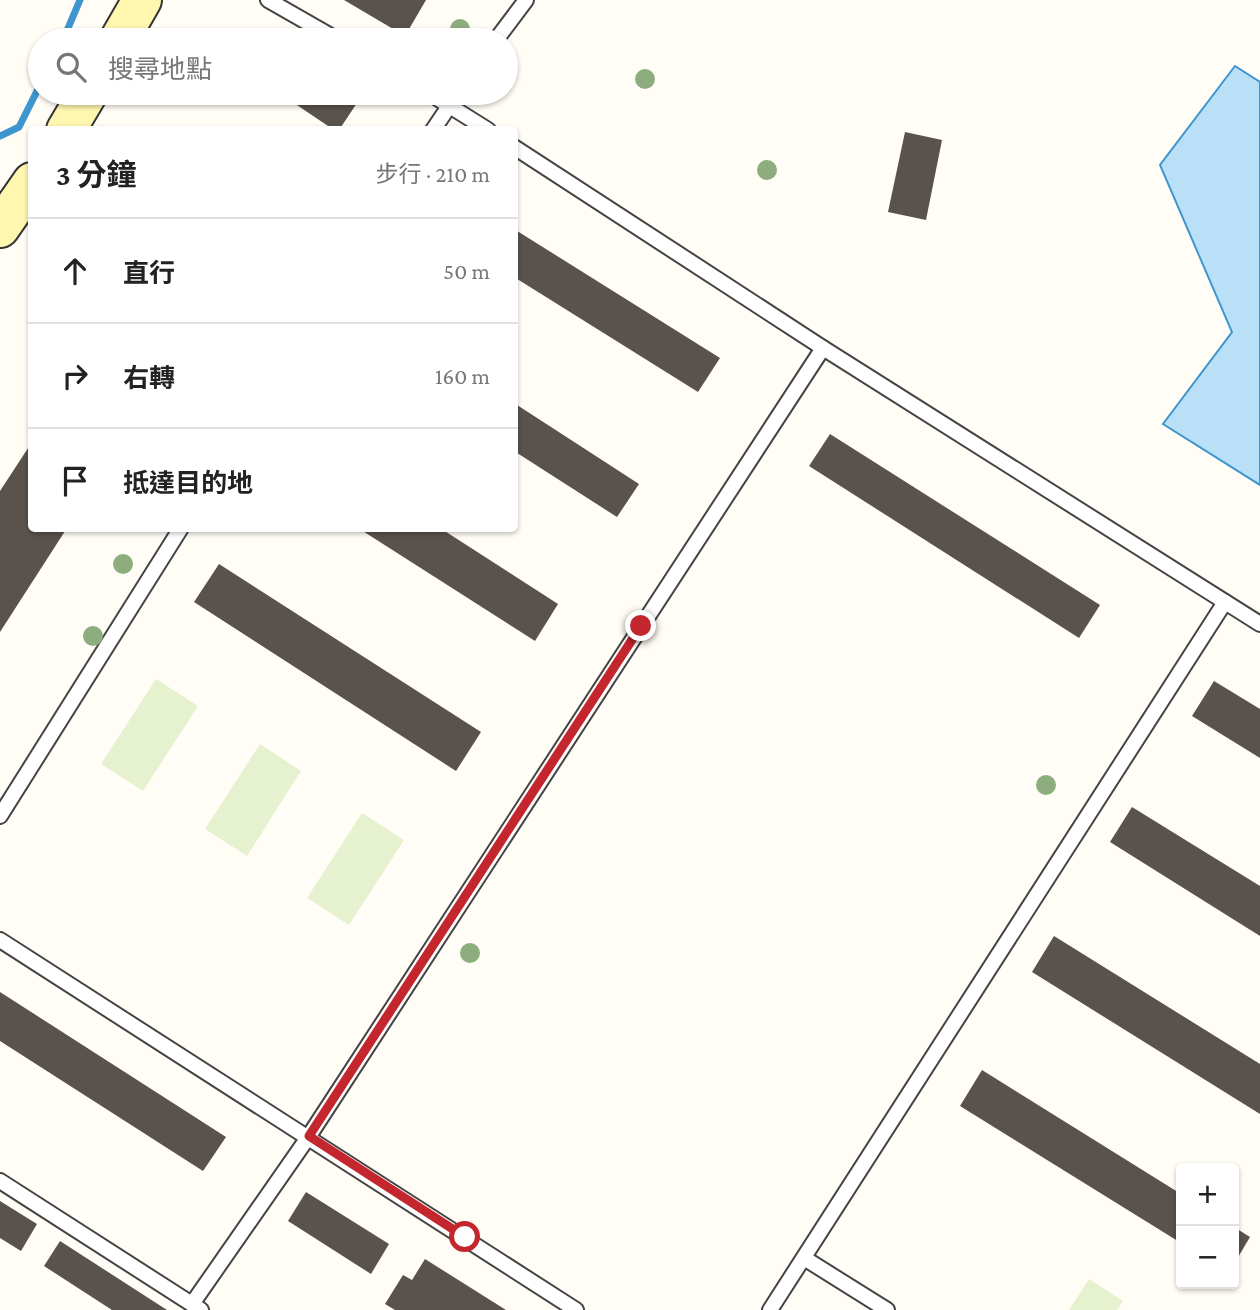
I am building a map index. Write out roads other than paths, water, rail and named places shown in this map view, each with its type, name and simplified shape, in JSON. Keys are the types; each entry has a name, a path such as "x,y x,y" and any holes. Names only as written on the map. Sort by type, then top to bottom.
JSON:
{"main road":[{"path":"125,28 142,0"},
{"path":"68,126 81,105"}],"lane":[{"path":"268,0 317,28"},
{"path":"505,28 526,0"},
{"path":"436,126 450,105"},
{"path":"461,105 484,126"},
{"path":"518,150 823,348 1260,624"},
{"path":"0,1181 197,1307 823,348"},
{"path":"0,816 178,532"},
{"path":"770,1310 1225,602"},
{"path":"0,940 576,1310"},
{"path":"804,1258 887,1310"}],"water":[{"path":"1235,66 1260,82 1260,485 1163,424 1232,332 1160,165"}],"waterway":[{"path":"68,28 80,0"},
{"path":"0,136 19,127 30,105"}]}
